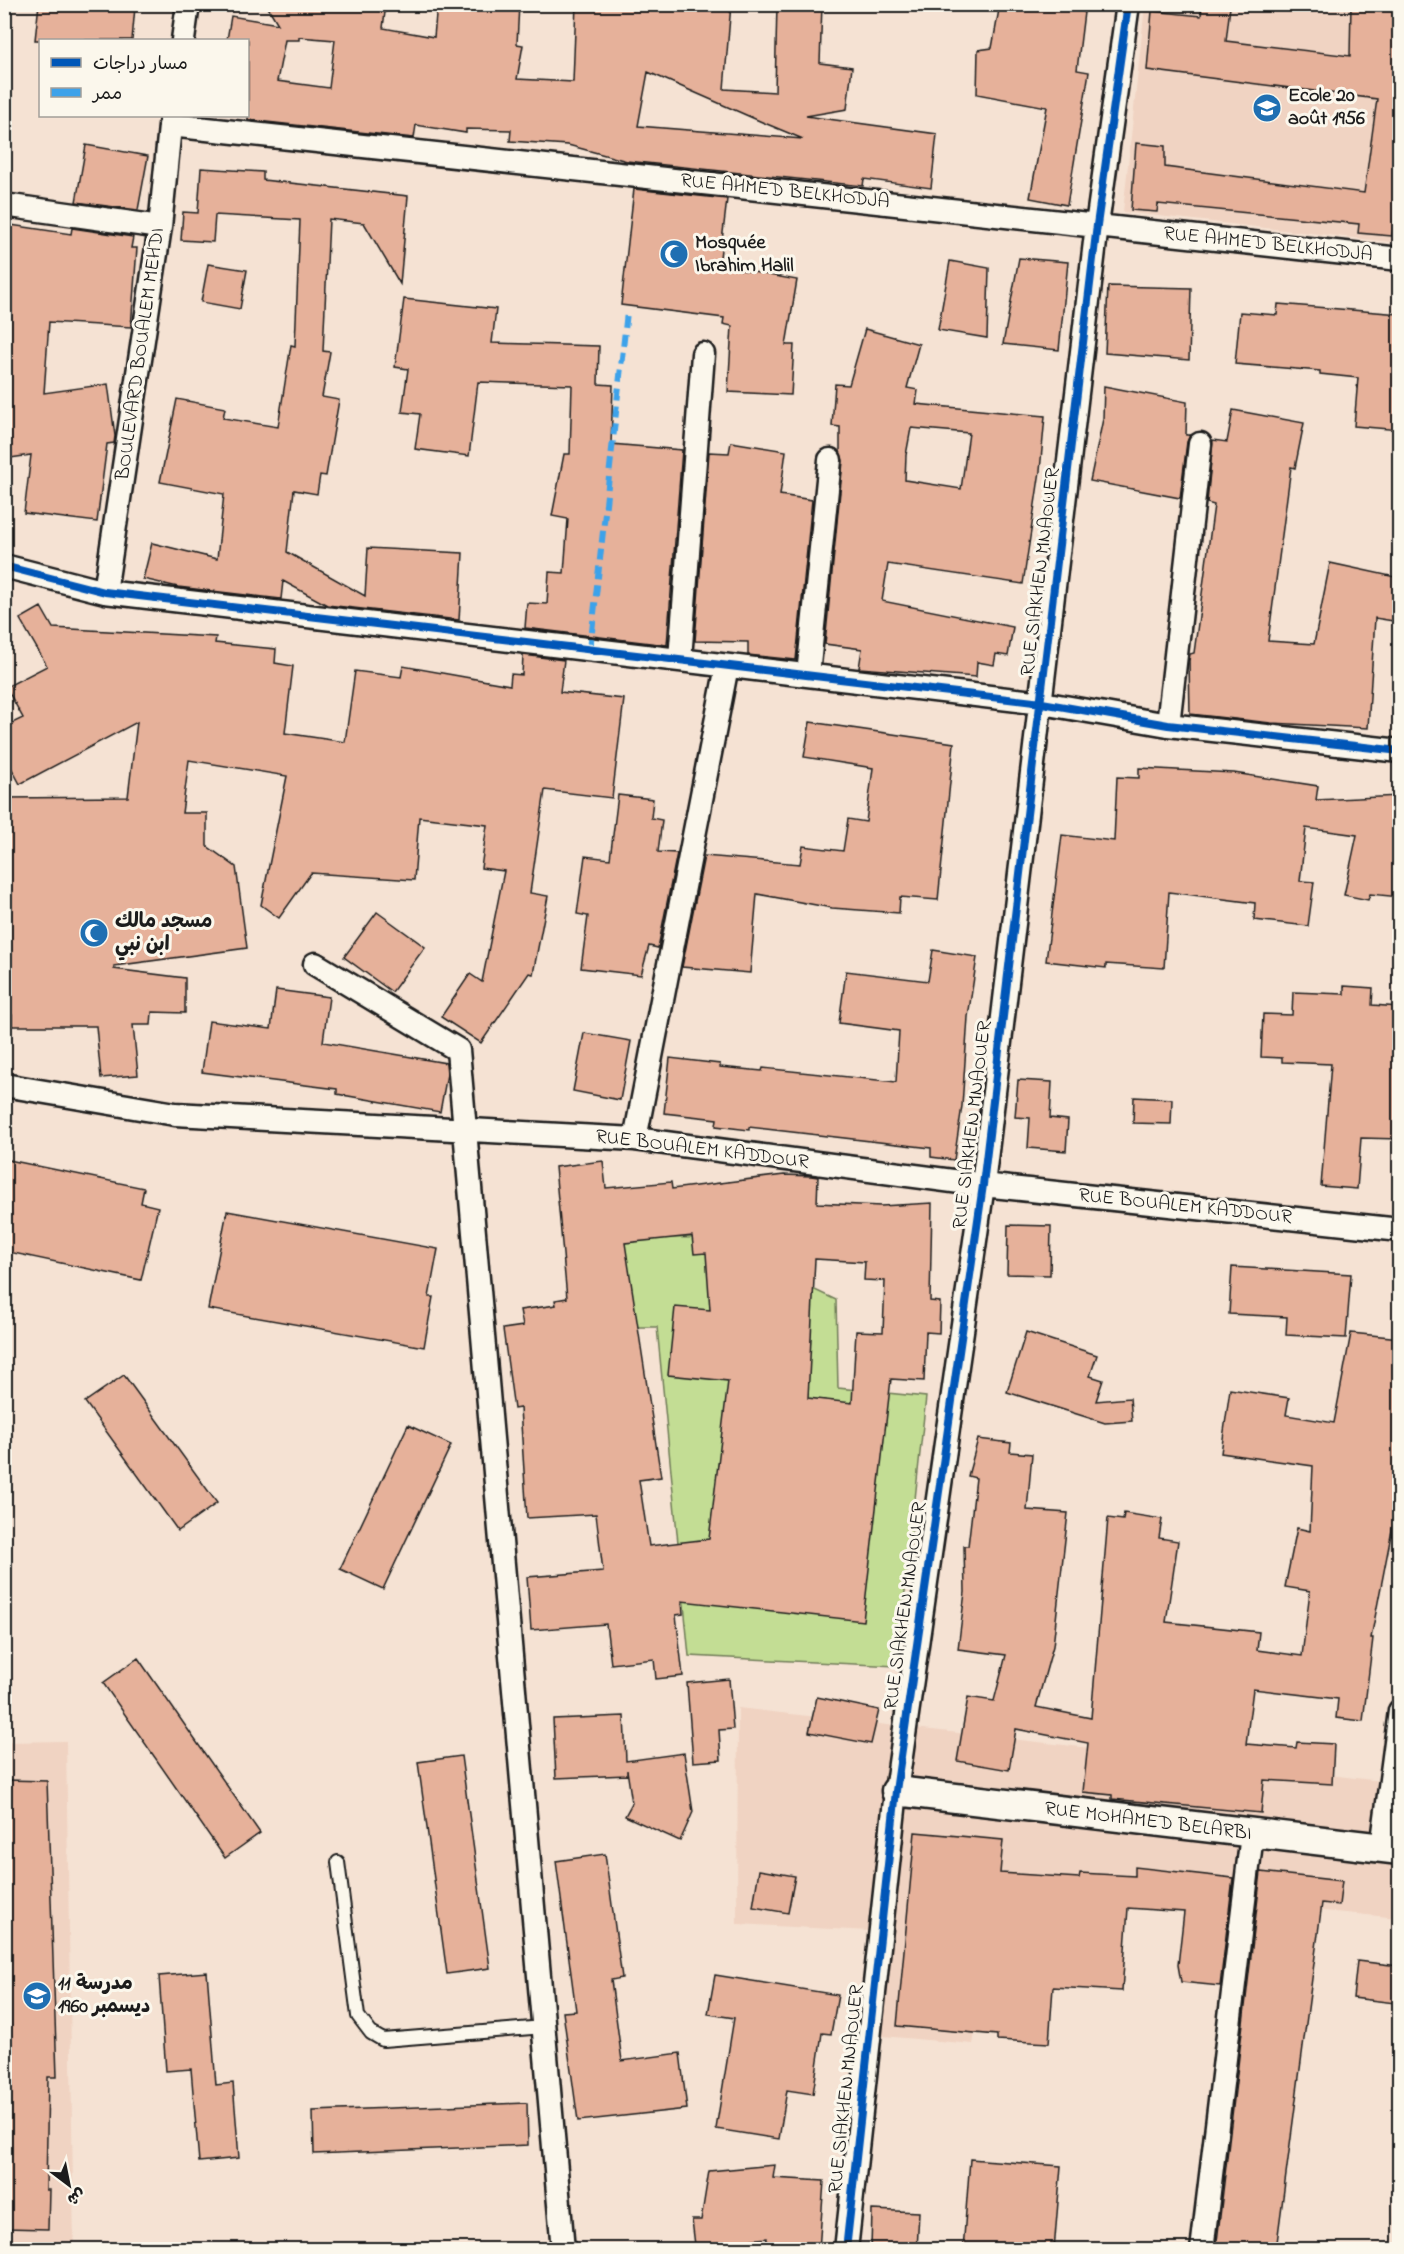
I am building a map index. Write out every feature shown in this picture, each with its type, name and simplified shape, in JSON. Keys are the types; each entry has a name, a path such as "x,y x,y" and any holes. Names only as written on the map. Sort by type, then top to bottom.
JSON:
{"street":[{"path":"183,39 188,4"},
{"name":"RUE SIAKHEN MNAOUER","path":"846,2250 896,1791 983,1185 1097,225 1128,4"},
{"name":"RUE AHMED BELKHODJA","path":"170,120 1400,260"},
{"name":"BOULEVARD BOUALEM MEHDI","path":"105,592 160,227 170,120"},
{"path":"4,205 160,227"},
{"path":"680,659 703,354"},
{"path":"1168,725 1200,444"},
{"path":"808,675 830,460"},
{"path":"4,566 105,592 1042,703 1168,725 1400,751"},
{"path":"635,1139 727,666"},
{"path":"315,964 458,1050 562,2250"},
{"name":"RUE BOUALEM KADDOUR","path":"4,1085 175,1114 466,1128 635,1139 983,1185 1400,1230"},
{"path":"1390,1849 1400,1711"},
{"name":"RUE MOHAMED BELARBI","path":"896,1791 1390,1849"},
{"path":"1202,2250 1252,1834"}],"lane":[{"path":"338,1862 358,2016 371,2033 383,2040 544,2027"}],"shaded area":[{"name":"Ecole 20 août 1956","path":"1145,5 1399,5 1399,243 1123,212"},
{"path":"738,1708 1399,1783 1399,1918 1002,1881 973,2044 882,2036 890,1932 737,1924"},
{"name":"مدرسة 11 ديسمبر 1960","path":"66,1741 74,2249 5,2249 4,1742"}],"green space":[{"path":"616,1237 706,1238 836,1300 838,1388 926,1397 897,1666 689,1656 657,1327 620,1327"}],"building":[{"path":"39,4 135,7 132,39 35,40"},
{"path":"266,4 386,4 383,28 434,37 437,4 519,4 517,44 523,45 517,79 573,82 576,4 731,4 724,89 775,92 777,4 822,4 820,63 852,67 847,109 806,116 937,134 931,188 864,179 863,186 627,161 568,145 510,141 511,130 466,129 466,133 416,125 414,138 248,120 249,39 227,39 231,16 278,24","holes":["299,37 335,40 329,88 277,81 285,40 299,40","648,72 803,139 638,126"]},
{"path":"1000,4 1085,4 1077,70 1089,72 1067,205 1030,198 1047,107 977,94 978,50 992,48"},
{"path":"1202,4 1230,7 1226,41 1350,56 1351,4 1400,4 1400,180 1392,236 1358,233 1359,224 1158,204 1157,212 1131,210 1136,143 1165,146 1165,167 1364,193 1377,99 1147,70 1152,11 1201,16"},
{"path":"86,145 148,156 138,210 76,202"},
{"path":"201,168 263,172 263,180 408,196 400,284 364,223 329,219 323,351 330,352 322,397 339,400 326,476 320,475 317,494 294,490 287,552 365,596 368,548 463,553 459,620 327,605 283,581 281,599 178,587 143,579 152,543 217,559 224,494 160,482 177,399 225,408 223,418 278,427 291,345 295,346 300,220 215,215 213,242 181,240 183,212 198,213"},
{"path":"634,189 727,199 719,266 797,280 786,345 794,345 791,395 728,392 732,326 723,324 724,318 621,305"},
{"path":"4,224 71,234 72,228 133,237 131,248 137,248 131,327 49,322 44,393 108,384 115,436 114,443 107,444 97,522 24,513 31,455 4,459"},
{"path":"1019,258 1068,262 1059,350 1003,344"},
{"path":"950,261 989,268 987,338 938,330"},
{"path":"208,264 247,270 240,309 201,302"},
{"path":"1108,286 1191,288 1189,360 1105,353"},
{"path":"404,299 496,309 492,343 599,346 598,384 613,385 611,444 682,450 667,645 525,628 527,603 547,604 549,572 564,573 568,519 552,516 564,454 570,454 572,385 478,382 469,456 415,449 420,414 402,412 408,369 395,367"},
{"path":"1278,304 1400,314 1400,430 1354,426 1358,378 1320,374 1320,371 1235,364 1240,312 1277,315"},
{"path":"865,329 919,344 907,388 918,390 916,404 1045,416 1040,471 1023,584 888,564 882,601 1013,627 1008,656 996,654 994,665 977,662 976,677 859,668 862,649 825,644 843,461 840,451 840,427 832,426 835,384 849,385","holes":["911,428 969,433 961,489 905,480 906,455"]},
{"path":"1104,386 1187,402 1186,435 1190,435 1187,442 1180,498 1090,481 1103,419"},
{"path":"1233,410 1304,423 1295,468 1291,467 1268,641 1314,644 1330,563 1400,578 1400,622 1375,618 1368,728 1271,723 1190,714 1189,661 1190,654 1194,653 1214,505 1207,503 1213,440 1227,442"},
{"path":"731,442 786,451 780,495 812,500 796,660 748,655 748,642 695,641 709,452 729,453"},
{"path":"41,607 53,628 216,637 215,643 276,649 275,663 293,666 285,733 345,742 355,671 401,677 403,666 510,685 511,674 522,675 523,655 564,660 560,692 624,699 612,798 545,790 530,893 548,896 533,974 529,973 481,1043 441,1017 470,974 482,982 504,871 481,868 487,825 419,817 414,880 311,873 279,918 261,905 287,776 189,760 182,813 207,813 207,846 236,867 247,948 114,966 114,969 185,978 185,1013 152,1012 151,1025 133,1025 138,1075 101,1078 96,1026 12,1026 12,1015 4,1015 4,798 128,797 137,722 20,784 4,754 4,727 23,718 6,687 47,666 20,619"},
{"path":"810,722 954,743 938,900 900,897 899,913 832,908 757,894 750,973 682,967 704,856 800,864 803,846 843,851 848,819 866,822 873,768 804,757"},
{"path":"1139,768 1234,773 1318,786 1316,800 1400,796 1400,897 1370,894 1368,900 1344,895 1357,835 1306,828 1300,881 1314,882 1308,926 1254,920 1255,903 1169,892 1164,968 1106,964 1106,968 1046,961 1062,835 1114,841 1117,777 1139,778"},
{"path":"618,795 653,799 651,818 662,820 658,852 677,853 658,948 649,946 641,975 581,968 588,916 577,914 585,856 610,859"},
{"path":"377,912 425,947 392,992 344,957"},
{"path":"933,950 977,957 968,1017 962,1106 954,1160 931,1157 931,1148 749,1127 749,1130 716,1126 717,1119 664,1113 670,1058 720,1064 720,1067 762,1071 763,1068 896,1082 899,1031 839,1023 846,971 928,981"},
{"path":"1344,986 1373,988 1372,1005 1400,1007 1400,1139 1361,1138 1357,1189 1321,1186 1331,1064 1282,1062 1282,1058 1261,1057 1263,1014 1292,1015 1293,992 1344,994"},
{"path":"276,990 329,997 323,1042 446,1063 447,1074 440,1112 337,1094 337,1089 202,1072 209,1021 271,1029"},
{"path":"584,1033 631,1041 620,1100 573,1091"},
{"path":"1018,1080 1052,1082 1050,1118 1068,1120 1066,1151 1028,1148 1030,1118 1015,1117"},
{"path":"1134,1097 1172,1099 1171,1124 1133,1123"},
{"path":"4,1159 144,1188 141,1203 158,1207 141,1280 4,1251"},
{"path":"603,1161 606,1188 671,1182 672,1189 784,1175 811,1176 818,1177 817,1203 881,1206 932,1203 930,1301 940,1302 939,1333 926,1332 924,1381 891,1379 863,1621 682,1601 683,1614 676,1615 683,1676 656,1679 654,1659 611,1664 606,1624 531,1630 527,1577 603,1571 596,1514 527,1518 520,1408 514,1409 503,1329 523,1326 520,1310 556,1305 555,1300 567,1298 555,1167","holes":["692,1236 694,1254 706,1253 710,1310 675,1307 668,1375 728,1381 709,1539 649,1546 639,1480 661,1477 625,1243","815,1259 865,1262 864,1280 885,1281 883,1332 856,1331 852,1403 808,1398"]},
{"path":"227,1211 438,1249 429,1297 433,1297 424,1347 208,1309"},
{"path":"1008,1225 1051,1226 1050,1275 1007,1274"},
{"path":"1232,1267 1351,1274 1346,1338 1286,1335 1287,1317 1229,1314"},
{"path":"1026,1332 1097,1355 1090,1376 1103,1380 1096,1401 1130,1398 1132,1421 1105,1423 1007,1392"},
{"path":"1351,1333 1400,1338 1399,1494 1371,1638 1373,1638 1363,1721 1336,1718 1338,1699 1253,1689 1246,1744 1296,1748 1297,1742 1334,1744 1332,1784 1264,1780 1261,1813 1112,1799 1112,1795 1083,1792 1088,1743 1016,1729 1009,1770 957,1761 968,1697 994,1701 1006,1655 958,1649 965,1592 964,1546 968,1546 976,1478 968,1476 978,1439 1011,1443 1010,1452 1032,1454 1027,1510 1068,1513 1053,1646 1036,1707 1091,1718 1108,1518 1123,1520 1124,1513 1162,1519 1159,1538 1178,1541 1166,1622 1259,1632 1257,1650 1302,1656 1310,1591 1285,1587 1297,1528 1310,1531 1313,1466 1221,1453 1230,1389 1289,1398 1286,1415 1334,1423"},
{"path":"124,1375 217,1503 178,1531 85,1402"},
{"path":"408,1425 451,1445 383,1589 340,1569"},
{"path":"138,1658 260,1833 225,1858 103,1683"},
{"path":"729,1679 733,1729 719,1730 721,1760 693,1762 687,1683"},
{"path":"817,1697 879,1710 871,1744 809,1732"},
{"path":"624,1716 626,1761 684,1753 693,1812 680,1841 625,1816 632,1803 627,1770 627,1775 556,1778 553,1719"},
{"path":"461,1756 490,1968 447,1974 418,1762"},
{"path":"6,1780 47,1781 57,2077 48,2077 46,2190 49,2190 48,2229 4,2228 4,2087 9,2087 7,2038 10,2037"},
{"path":"915,1832 1003,1840 1000,1873 1079,1878 1080,1873 1135,1876 1135,1867 1233,1878 1220,1986 1181,1982 1178,1965 1184,1912 1128,1908 1122,1991 1053,1987 1049,2043 997,2040 997,2035 897,2026"},
{"path":"605,1854 622,1978 611,1980 622,2061 680,2053 687,2109 578,2121 563,2012 576,2011 556,1861"},
{"path":"759,1870 795,1876 788,1913 753,1907"},
{"path":"1261,1872 1342,1881 1339,1905 1322,1903 1276,2250 1216,2250"},
{"path":"1357,1961 1399,1966 1395,2003 1353,1998"},
{"path":"207,1972 216,2085 233,2083 239,2158 199,2162 191,2069 166,2071 159,1976"},
{"path":"715,1975 838,1995 831,2034 822,2033 813,2094 787,2090 779,2139 716,2129 734,2018 708,2014"},
{"path":"527,2103 528,2145 314,2154 313,2111"},
{"path":"970,2159 1061,2166 1054,2250 963,2250"},
{"path":"775,2165 773,2178 824,2181 819,2250 766,2250 767,2238 695,2245 692,2220 701,2220 709,2171"},
{"path":"872,2210 919,2212 917,2250 871,2250"}],"marked path":[{"path":"590,650 627,312"}],"cycle path":[{"path":"846,2250 896,1791 983,1185 1097,225 1128,4"},
{"path":"4,566 105,592 1042,703 1168,725 1400,751"}],"place":[{"name":"Ecole 20 août 1956","path":"1267,108"},
{"name":"Mosquée Ibrahim Halil","path":"674,254"},
{"name":"مسجد مالك ابن نبي","path":"94,933"},
{"name":"مدرسة 11 ديسمبر 1960","path":"37,1996"}]}
